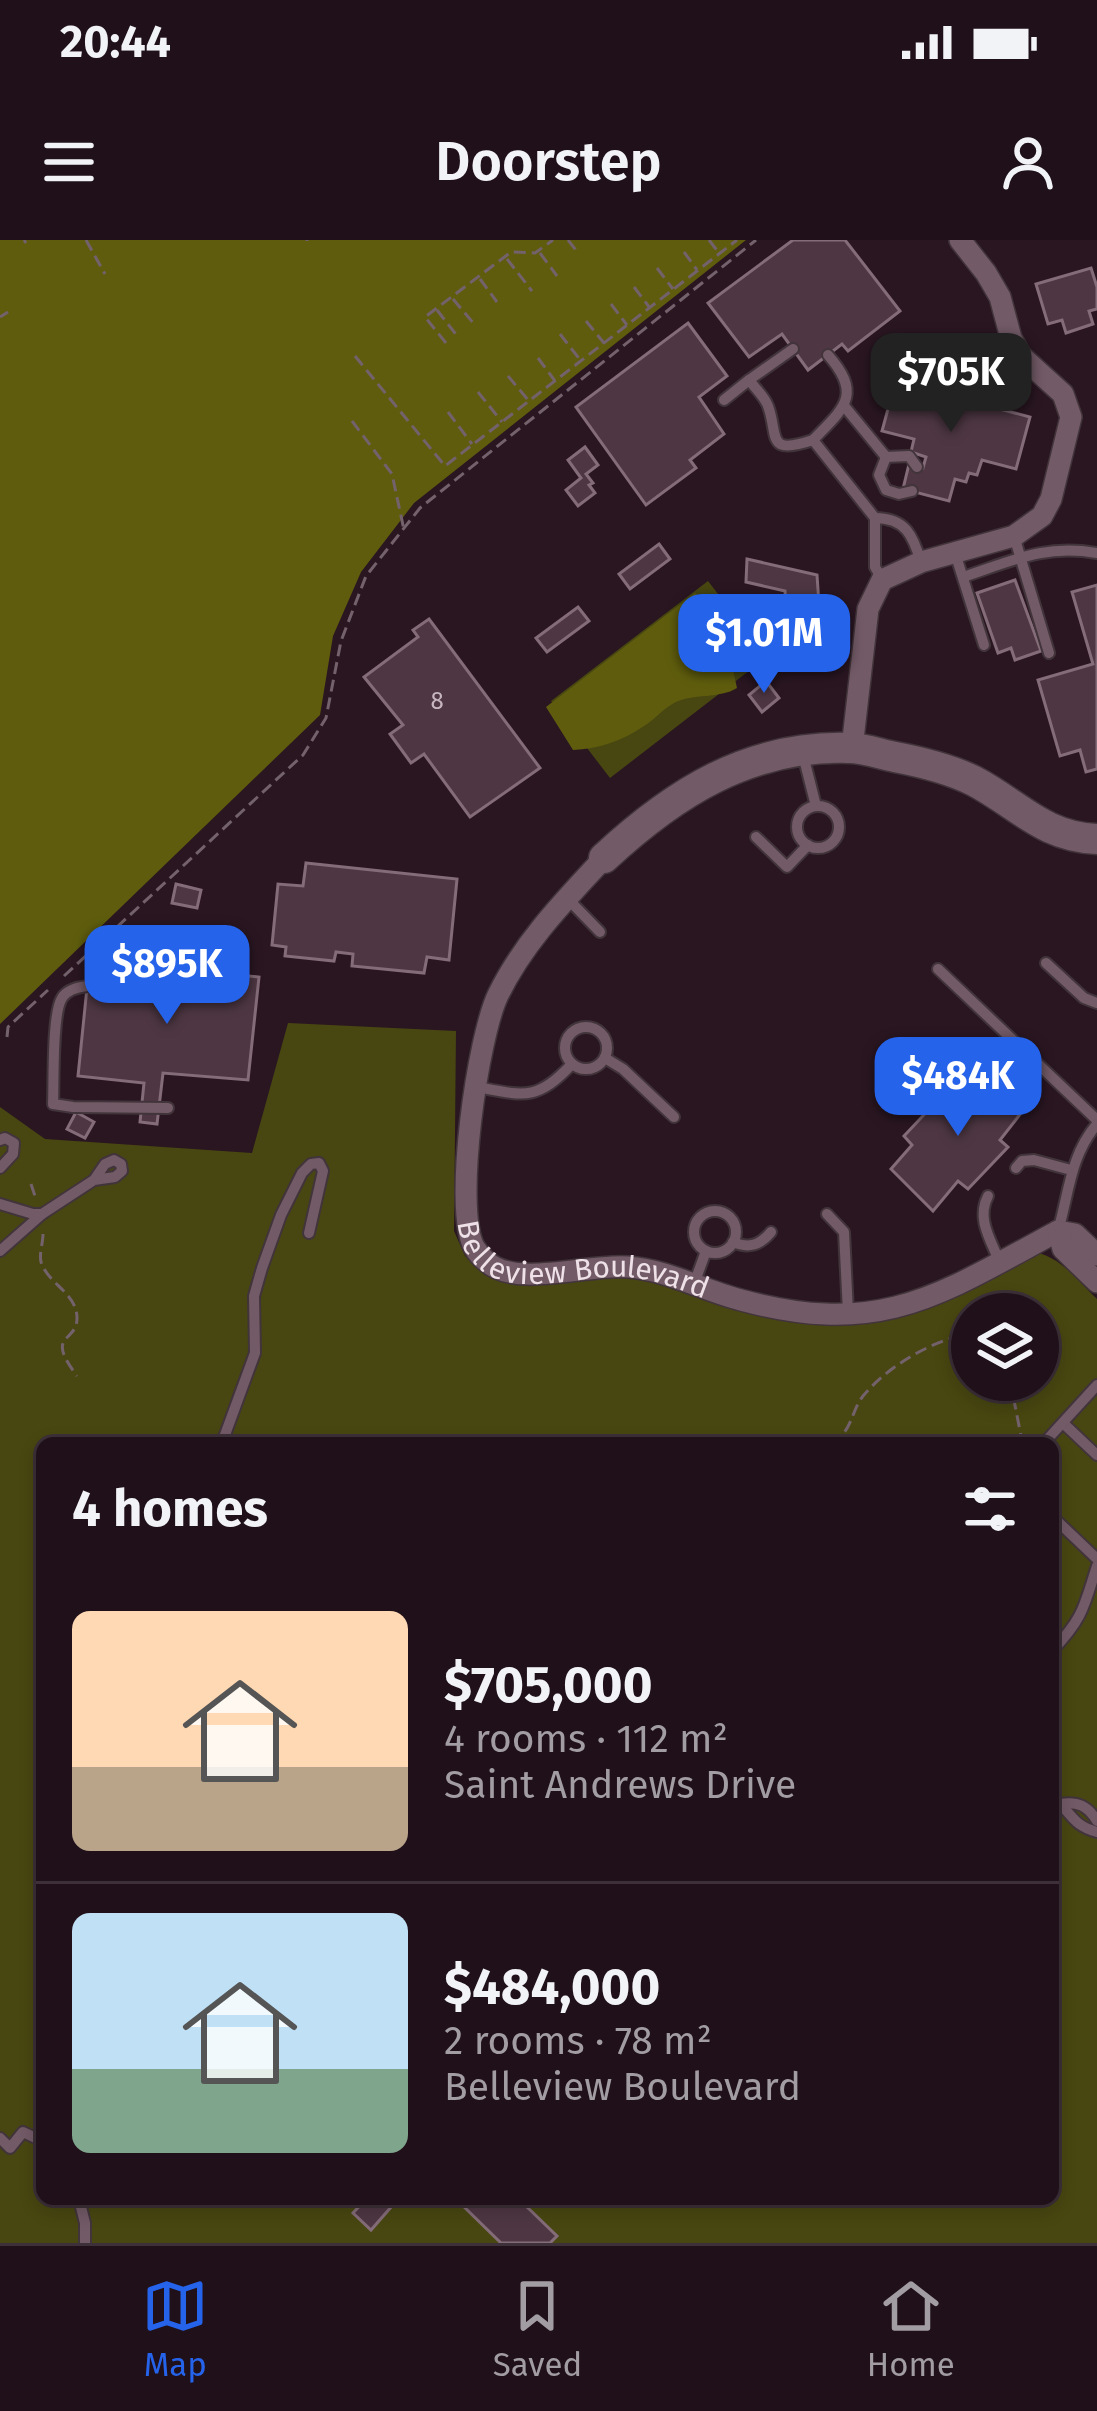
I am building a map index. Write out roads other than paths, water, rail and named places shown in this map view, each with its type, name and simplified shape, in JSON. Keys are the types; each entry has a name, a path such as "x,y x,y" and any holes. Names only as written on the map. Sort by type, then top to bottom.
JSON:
{"street":[{"path":"852,748 868,609 882,580 955,553 1017,547 1051,499 1071,416 1063,394 1021,356 1000,297 960,240"},
{"name":"Belleview Boulevard","path":"1058,1231 921,1302 848,1315 796,1312 738,1300 666,1273 624,1266 505,1273 488,1264 474,1246 466,1179 477,1087 497,998 534,939 604,859 661,809 702,782 742,764 852,748 921,762 973,781 1034,821 1072,838 1097,838"},
{"path":"1097,1255 1076,1234 1058,1231 1063,1249 1097,1282"}],"lane":[{"path":"724,400 793,349"},
{"path":"749,380 768,404 774,437 782,445 797,446 813,440 845,406 848,391 840,368 828,355"},
{"path":"845,406 886,457"},
{"path":"813,440 875,518 875,567 882,580"},
{"path":"886,457 908,456 917,466"},
{"path":"886,457 879,475 886,490 912,491"},
{"path":"875,518 890,518 904,526 913,536 921,562"},
{"path":"1017,547 1049,653"},
{"path":"963,578 1017,547 1097,553"},
{"path":"955,553 984,645"},
{"path":"802,752 816,806"},
{"path":"816,806 835,815 838,829 833,841 820,848 799,836 797,822 804,811 816,806"},
{"path":"756,837 787,867 808,845"},
{"path":"568,898 600,932"},
{"path":"1046,963 1084,998 1097,1003"},
{"path":"938,969 1097,1122 1071,1170 1058,1231"},
{"path":"88,986 73,988 62,998 56,1020 53,1104 168,1108"},
{"path":"579,1028 600,1032 607,1044 605,1058 590,1069 572,1064 568,1037 579,1028"},
{"path":"605,1058 674,1117"},
{"path":"477,1087 517,1094 538,1092 572,1064"},
{"path":"0,1140 14,1143 13,1154 0,1168"},
{"path":"1016,1168 1022,1161 1034,1160 1071,1170"},
{"path":"225,1437 255,1353 254,1296 262,1268 302,1173 319,1163 323,1171 309,1233"},
{"path":"0,1251 41,1215 94,1180"},
{"path":"988,1196 982,1215 1000,1263"},
{"path":"0,1204 41,1215"},
{"path":"711,1211 730,1216 733,1242 725,1250 706,1251 694,1229 699,1217 711,1211"},
{"path":"827,1214 844,1232 848,1315"},
{"path":"733,1242 749,1246 771,1232"},
{"path":"694,1283 706,1251"},
{"path":"1050,1437 1097,1386"},
{"path":"1063,1423 1097,1455"},
{"path":"1059,1523 1097,1562 1083,1611 1059,1644"},
{"path":"1059,1801 1089,1809 1097,1821"},
{"path":"1059,1804 1071,1820 1097,1832"},
{"path":"0,2138 10,2148 22,2132 36,2138"},
{"path":"80,2205 86,2243"}]}
